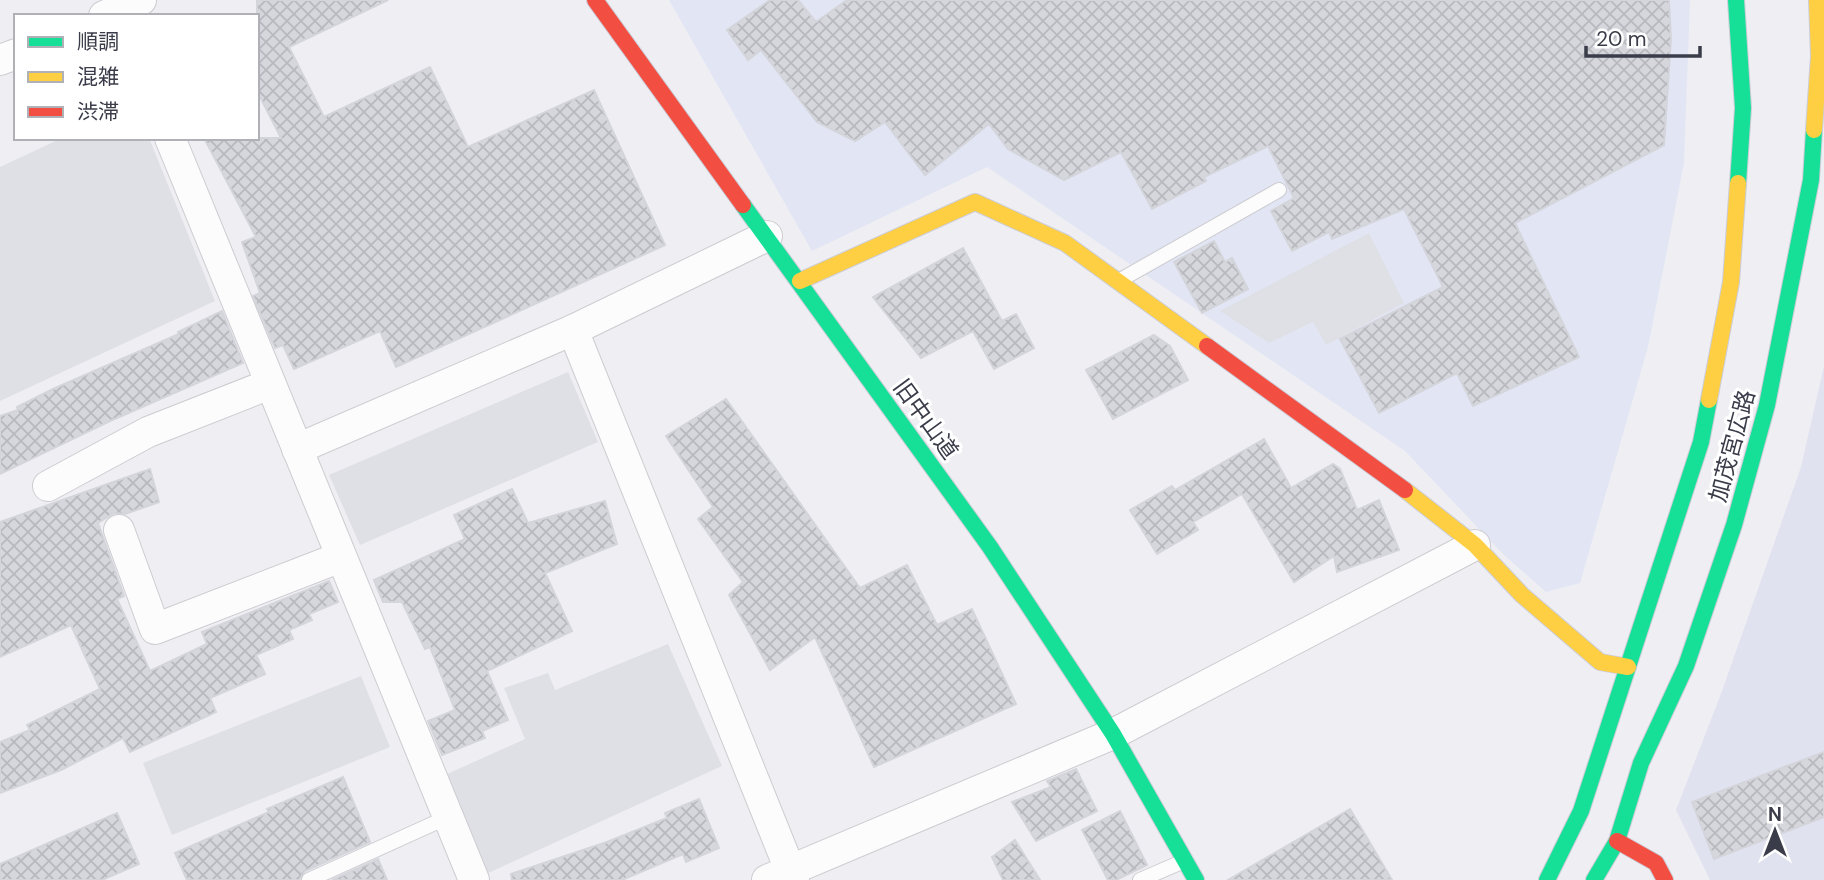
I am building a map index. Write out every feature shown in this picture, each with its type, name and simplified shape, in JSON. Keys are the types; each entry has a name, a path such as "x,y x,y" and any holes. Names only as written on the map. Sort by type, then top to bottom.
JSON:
{"street":[{"name":"旧中山道","path":"596,0 990,547 1113,734 1196,880"},
{"name":"加茂宮広路","path":"1547,880 1581,811 1702,442 1731,282 1743,108 1736,0"},
{"name":"加茂宮広路","path":"1594,880 1617,841 1640,763 1686,666 1734,525 1767,405 1818,180 1817,0"},
{"path":"171,140 474,880"},
{"path":"800,281 975,202 1065,243 1403,488 1475,545 1522,595 1600,662 1628,667"},
{"path":"297,449 573,330 767,236"},
{"path":"573,330 784,876 1113,734 1475,545"},
{"path":"48,486 148,432 270,384"},
{"path":"119,530 155,629 341,558"},
{"path":"1617,841 1656,863 1665,880"}],"lane":[{"path":"1118,282 1279,190"},
{"path":"309,880 448,817"},
{"path":"1140,880 1186,860"}],"shaded area":[{"path":"669,0 1690,0 1684,163 1648,347 1580,583 1546,592 1503,554 1405,451 987,167 812,251"},
{"path":"58,140 150,140 215,301 0,401 0,167"},
{"path":"1369,233 1404,303 1326,345 1313,322 1269,343 1220,311"},
{"path":"1824,366 1824,880 1710,880 1676,810 1722,691 1801,467"},
{"path":"568,372 598,442 360,545 329,475"},
{"path":"668,644 722,766 486,874 445,775 525,739 504,688 548,673 555,690"},
{"path":"361,676 390,747 172,835 143,763"}],"building":[{"path":"257,0 388,0 289,47 324,117 430,67 468,147 594,90 665,245 396,367 380,331 294,369 283,345 275,348 253,296 260,293 242,242 256,237 205,140 281,138 259,95"},
{"path":"770,0 798,0 816,22 847,0 1669,0 1671,39 1664,145 1515,223 1579,357 1473,406 1457,373 1379,413 1340,339 1443,287 1404,209 1332,239 1329,232 1292,251 1271,211 1294,198 1268,146 1204,177 1206,181 1152,209 1121,152 1064,180 1008,149 989,124 925,175 885,122 855,141 817,122 761,50 748,60 727,30"},
{"path":"1214,241 1225,262 1232,258 1248,289 1202,313 1174,262"},
{"path":"963,248 1002,321 1016,314 1034,348 994,369 973,331 921,358 873,297"},
{"path":"222,311 243,363 110,421 0,474 0,416 18,410 17,407 53,389 179,334 178,332"},
{"path":"1154,335 1170,346 1188,380 1113,419 1086,370"},
{"path":"726,399 860,588 907,565 937,625 972,609 1016,704 874,767 815,637 770,670 729,595 743,582 698,519 713,507 666,436"},
{"path":"1264,439 1291,488 1333,464 1340,469 1357,510 1379,500 1399,550 1337,572 1334,556 1294,582 1242,494 1193,522 1198,530 1157,554 1130,510 1172,486 1175,490"},
{"path":"150,469 159,502 125,514 114,513 98,523 124,596 117,599 150,671 207,644 202,632 329,581 338,602 309,614 312,620 289,630 293,639 256,655 265,674 210,698 216,712 130,752 123,738 61,770 0,793 0,742 30,730 27,725 100,689 71,625 0,657 0,522"},
{"path":"512,489 528,523 605,501 617,544 545,573 572,631 487,671 508,720 482,731 485,738 442,755 428,721 455,710 430,647 425,649 402,602 383,602 374,580 465,539 454,515"},
{"path":"1824,752 1824,817 1714,859 1692,802"},
{"path":"1076,769 1097,811 1036,841 1012,802 1051,787 1047,781"},
{"path":"343,777 370,842 305,871 299,880 187,880 175,853 269,812 267,809"},
{"path":"699,799 719,848 686,862 683,854 622,880 512,880 511,874 607,842 667,818 665,813"},
{"path":"1350,809 1392,880 1228,880"},
{"path":"1120,811 1147,865 1116,880 1108,880 1082,830"},
{"path":"117,813 139,864 102,880 0,880 0,864"},
{"path":"1015,840 1040,880 1003,880 992,857"},
{"path":"378,859 387,880 332,880"}],"traffic: fast":[{"path":"1736,0 1743,108 1738,183"},
{"path":"1594,880 1617,841 1641,763 1686,666 1734,525 1767,405 1811,180 1814,130"},
{"path":"743,205 990,547 1113,734 1196,880"},
{"path":"1547,880 1581,811 1701,442 1709,400"}],"traffic: slow":[{"path":"1814,130 1819,56 1817,0"},
{"path":"1709,400 1731,282 1738,183"},
{"path":"800,281 975,202 1065,243 1207,346"},
{"path":"1405,490 1475,545 1522,595 1600,662 1628,667"}],"traffic: jam":[{"path":"595,0 743,205"},
{"path":"1207,346 1405,490"},
{"path":"1617,841 1656,863 1665,880"}]}
